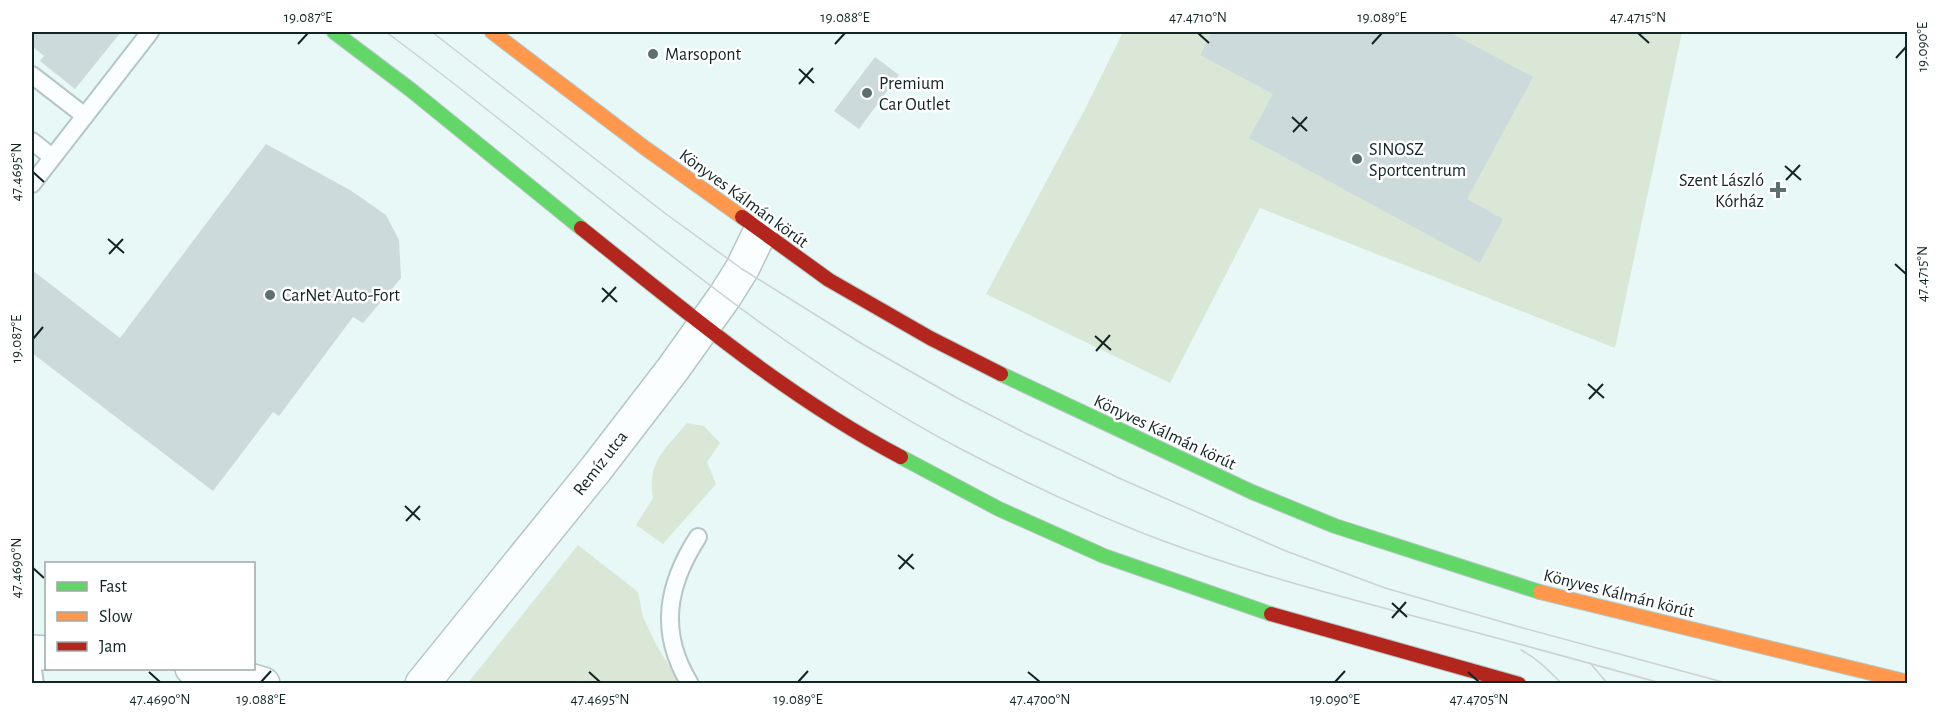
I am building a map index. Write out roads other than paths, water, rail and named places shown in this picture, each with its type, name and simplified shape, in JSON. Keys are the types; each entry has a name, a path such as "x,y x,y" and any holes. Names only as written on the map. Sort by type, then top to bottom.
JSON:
{"main road":[{"path":"334,32 411,90 704,327 766,374 867,439 999,509 1104,556 1291,621 1520,684"},
{"name":"Könyves Kálmán körút","path":"492,32 645,148 829,280 930,338 1014,381 1252,492 1335,526 1524,588 1908,682"}],"street":[{"name":"Remíz utca","path":"422,684 596,469 704,327 742,269 760,232"},
{"path":"200,670 226,673 263,684"}],"lane":[{"path":"32,184 150,32"},
{"path":"32,75 85,116"},
{"path":"32,141 52,157"},
{"path":"690,684 680,668 671,639 670,611 674,584 684,559 698,537"},
{"path":"32,662 35,684"}],"tram line":[{"path":"386,32 736,305 808,356 882,404 983,461 1107,519 1233,565 1345,598 1664,684"},
{"path":"432,32 666,214 742,269 864,345 1023,432 1121,479 1286,551 1385,588 1730,684"},
{"path":"1521,650 1538,661 1562,684"},
{"path":"1590,663 1608,684"}],"place":[{"name":"Marsopont","path":"653,54"},
{"name":"Premium Car Outlet","path":"867,93"},
{"name":"SINOSZ Sportcentrum","path":"1357,159"},
{"name":"Szent László Kórház","path":"1778,190"},
{"name":"CarNet Auto-Fort","path":"270,295"}]}
